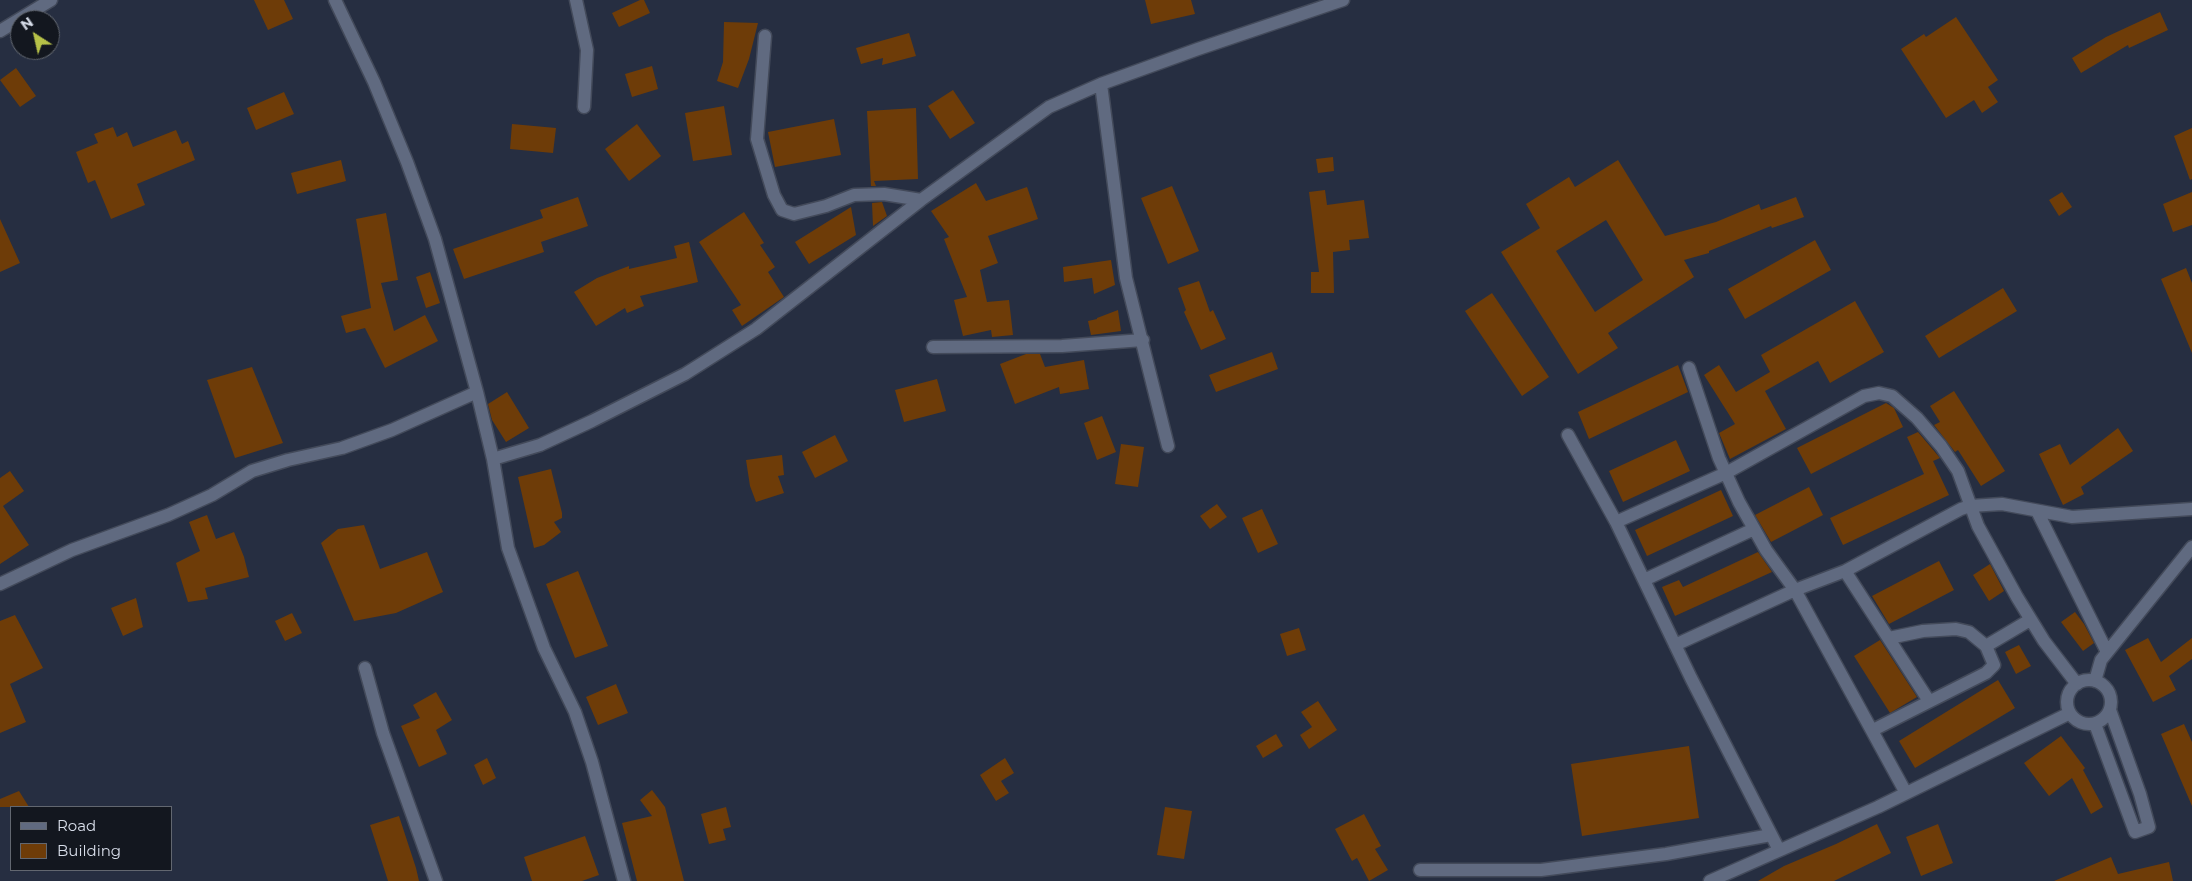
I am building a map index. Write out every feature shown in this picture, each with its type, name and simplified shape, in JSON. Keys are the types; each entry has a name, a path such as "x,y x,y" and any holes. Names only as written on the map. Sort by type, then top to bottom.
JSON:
{"street":[{"path":"0,31 51,0"},
{"path":"335,0 374,82 407,162 435,239 477,392 493,459 508,548 544,648 578,721 592,762 624,881"},
{"path":"576,0 587,50 584,107"},
{"path":"493,459 540,444 592,421 686,374 756,329 921,200 1049,106 1101,84 1343,0"},
{"path":"765,36 757,139 774,194 782,210 794,214 826,206 854,195 884,194 921,200"},
{"path":"1101,84 1126,278 1168,446"},
{"path":"933,347 1062,346 1143,340"},
{"path":"1688,368 1719,458 1754,529 1766,550 1796,590 1906,793"},
{"path":"0,584 72,550 168,514 212,495 252,471 288,460 342,448 392,430 477,392"},
{"path":"1616,522 1726,473 1864,396 1879,393 1892,396 1918,418 1958,471 1978,526 2030,620 2044,642 2077,684"},
{"path":"1568,435 1616,522 1675,645 1779,850"},
{"path":"1675,645 1845,570 1970,506 2002,504 2072,517 2192,509"},
{"path":"2037,511 2107,652"},
{"path":"1644,580 1754,529"},
{"path":"2095,681 2101,660 2192,547"},
{"path":"1845,570 1929,701"},
{"path":"1986,646 2030,620"},
{"path":"1873,730 1992,669 1994,665 1986,646 1969,632 1956,629 1923,631 1889,638"},
{"path":"366,668 383,733 436,881"},
{"path":"2095,724 2136,832 2150,827 2110,710 2111,695 2107,689 2095,681 2088,680 2077,684 2070,692 2068,699 2070,713 2080,723 2095,724 2102,721 2110,710"},
{"path":"1710,881 1906,793 2070,713"},
{"path":"1420,870 1541,870 1666,854 1771,835"}],"building":[{"path":"254,0 284,0 293,19 268,30"},
{"path":"640,0 644,0 650,13 619,27 612,13"},
{"path":"1145,0 1191,0 1195,14 1151,24"},
{"path":"2160,12 2168,30 2129,48 2128,45 2081,73 2072,58 2106,37"},
{"path":"1956,17 1998,80 1988,87 1998,102 1982,113 1974,100 1946,118 1901,49 1924,34 1926,37"},
{"path":"724,22 758,23 749,59 738,88 717,81 723,62"},
{"path":"909,33 916,56 882,65 883,58 861,64 856,48"},
{"path":"652,66 658,89 632,97 625,74"},
{"path":"16,68 36,96 20,107 0,80"},
{"path":"953,90 975,123 950,139 928,106"},
{"path":"284,92 294,114 256,130 247,108"},
{"path":"724,106 732,155 693,161 685,113"},
{"path":"916,108 918,179 874,181 876,186 871,186 867,111"},
{"path":"834,119 841,155 775,167 768,132"},
{"path":"512,124 556,128 553,153 510,149"},
{"path":"637,124 661,156 629,181 605,149"},
{"path":"113,127 117,137 127,132 133,147 176,130 182,144 188,141 195,160 137,184 145,205 111,219 95,180 88,183 76,152 98,143 94,134"},
{"path":"2192,128 2192,179 2190,180 2174,136"},
{"path":"1333,157 1334,171 1318,173 1316,159"},
{"path":"341,160 346,181 297,194 291,173"},
{"path":"1618,160 1665,236 1716,222 1759,204 1761,210 1796,197 1804,217 1772,228 1771,226 1709,251 1709,253 1684,260 1694,277 1608,333 1618,348 1578,374 1501,252 1540,228 1526,204 1569,177 1575,187","holes":["1606,220 1643,280 1595,312 1556,251"]},
{"path":"976,183 986,201 1027,187 1038,219 988,236 998,263 980,270 987,302 1009,300 1013,335 992,337 991,330 963,336 954,300 967,297 944,239 949,237 931,211"},
{"path":"1172,186 1199,251 1168,264 1141,198"},
{"path":"1325,190 1327,205 1364,200 1369,238 1349,240 1350,250 1333,252 1334,293 1311,293 1311,272 1319,272 1309,192"},
{"path":"2062,192 2072,207 2059,216 2049,200"},
{"path":"2192,192 2192,225 2173,232 2163,204"},
{"path":"578,197 588,226 541,242 544,252 464,279 453,249 543,218 540,210"},
{"path":"882,202 887,216 873,226 872,203"},
{"path":"851,207 856,235 809,264 795,242"},
{"path":"744,212 764,243 760,245 775,267 768,272 784,297 742,326 732,310 741,305 699,242"},
{"path":"386,213 398,280 381,283 394,331 425,315 438,341 385,368 365,328 346,333 341,316 371,308 356,219"},
{"path":"0,219 20,263 0,272"},
{"path":"1815,240 1831,270 1745,319 1728,289"},
{"path":"689,242 698,282 640,296 644,306 627,313 625,308 596,326 574,292 597,278 629,266 629,269 677,258 674,246"},
{"path":"1111,260 1115,285 1094,294 1092,278 1064,282 1063,267"},
{"path":"2186,268 2192,283 2192,353 2161,279"},
{"path":"430,272 440,303 426,308 416,277"},
{"path":"1199,281 1210,312 1213,310 1226,339 1201,350 1184,312 1186,310 1178,288"},
{"path":"2003,288 2017,311 1939,358 1925,336"},
{"path":"1492,293 1549,377 1522,396 1465,311"},
{"path":"1855,301 1884,352 1830,383 1818,361 1765,391 1786,429 1730,459 1719,433 1735,424 1704,375 1719,365 1736,392 1770,372 1761,355"},
{"path":"1118,310 1121,331 1091,335 1088,321"},
{"path":"1272,352 1278,369 1216,392 1209,375"},
{"path":"1026,354 1040,354 1045,367 1084,360 1089,389 1060,394 1059,387 1015,404 1000,364"},
{"path":"1678,365 1688,392 1589,439 1578,412"},
{"path":"252,367 283,443 235,458 207,380"},
{"path":"937,379 946,411 904,422 895,390"},
{"path":"1954,391 2005,471 1981,486 1958,450 1955,452 1934,425 1940,422 1930,406"},
{"path":"507,392 529,428 506,442 492,420 488,404"},
{"path":"1886,403 1894,408 1903,427 1811,474 1797,448"},
{"path":"1102,416 1116,452 1097,460 1084,423"},
{"path":"2118,428 2133,451 2081,487 2084,494 2063,505 2039,454 2060,444 2070,465"},
{"path":"1918,432 1940,458 1933,461 1949,495 1843,545 1830,518 1924,474 1907,437"},
{"path":"835,435 848,461 815,478 802,452"},
{"path":"1676,440 1690,471 1623,502 1609,471"},
{"path":"1121,444 1144,447 1138,487 1115,484"},
{"path":"782,455 784,475 778,476 784,493 756,502 750,486 746,460"},
{"path":"551,469 562,513 562,518 554,522 561,532 544,545 534,548 518,477"},
{"path":"10,471 24,491 3,506 29,545 0,564 0,478"},
{"path":"1809,487 1823,515 1771,542 1755,515"},
{"path":"1721,490 1733,516 1647,556 1635,530"},
{"path":"1217,504 1227,517 1210,529 1200,516"},
{"path":"1262,509 1278,544 1258,553 1242,518"},
{"path":"207,515 216,539 234,532 244,557 249,577 205,588 208,599 188,602 176,563 200,551 189,522"},
{"path":"364,525 380,569 427,552 443,592 396,613 354,621 321,543 338,529"},
{"path":"1758,552 1772,572 1675,616 1662,587 1679,580 1683,587"},
{"path":"1939,561 1954,590 1889,624 1872,596"},
{"path":"1990,564 2004,591 1989,601 1973,575"},
{"path":"578,571 608,646 575,658 546,584"},
{"path":"136,598 143,627 123,636 111,608"},
{"path":"2075,612 2094,643 2083,651 2061,622"},
{"path":"292,613 302,633 285,641 275,621"},
{"path":"15,615 43,668 10,684 26,722 0,733 0,621"},
{"path":"1299,628 1306,650 1287,656 1280,634"},
{"path":"2148,638 2161,662 2192,638 2192,659 2169,676 2176,690 2153,702 2125,650"},
{"path":"1880,640 1917,697 1890,713 1854,656"},
{"path":"2019,645 2031,666 2016,674 2005,652"},
{"path":"1998,680 2015,708 1915,768 1899,741"},
{"path":"616,684 628,713 598,725 586,697"},
{"path":"436,692 452,720 436,730 447,754 419,767 401,726 420,718 413,705"},
{"path":"1318,701 1337,730 1309,749 1300,735 1312,727 1301,712"},
{"path":"2184,724 2192,742 2192,806 2161,734"},
{"path":"1276,734 1283,746 1263,758 1256,746"},
{"path":"2061,736 2085,768 2083,770 2103,807 2091,814 2072,778 2049,796 2024,763"},
{"path":"1689,746 1699,818 1582,836 1571,764"},
{"path":"487,758 496,778 483,785 474,765"},
{"path":"1005,758 1014,773 1001,781 1009,793 996,801 980,775"},
{"path":"652,790 665,807 684,881 637,881 622,823 652,816 640,800"},
{"path":"19,791 28,806 0,807 0,799"},
{"path":"726,807 731,827 723,829 726,840 709,844 701,814"},
{"path":"1165,807 1192,811 1184,859 1157,855"},
{"path":"1364,814 1381,846 1375,849 1388,870 1369,881 1357,858 1352,861 1335,829"},
{"path":"399,816 419,881 388,881 370,825"},
{"path":"1877,824 1891,853 1834,881 1758,881 1784,866"},
{"path":"1938,824 1953,863 1921,876 1906,837"},
{"path":"585,836 599,875 582,881 532,881 524,857"},
{"path":"2111,857 2118,874 2169,862 2173,881 2054,881"}]}
